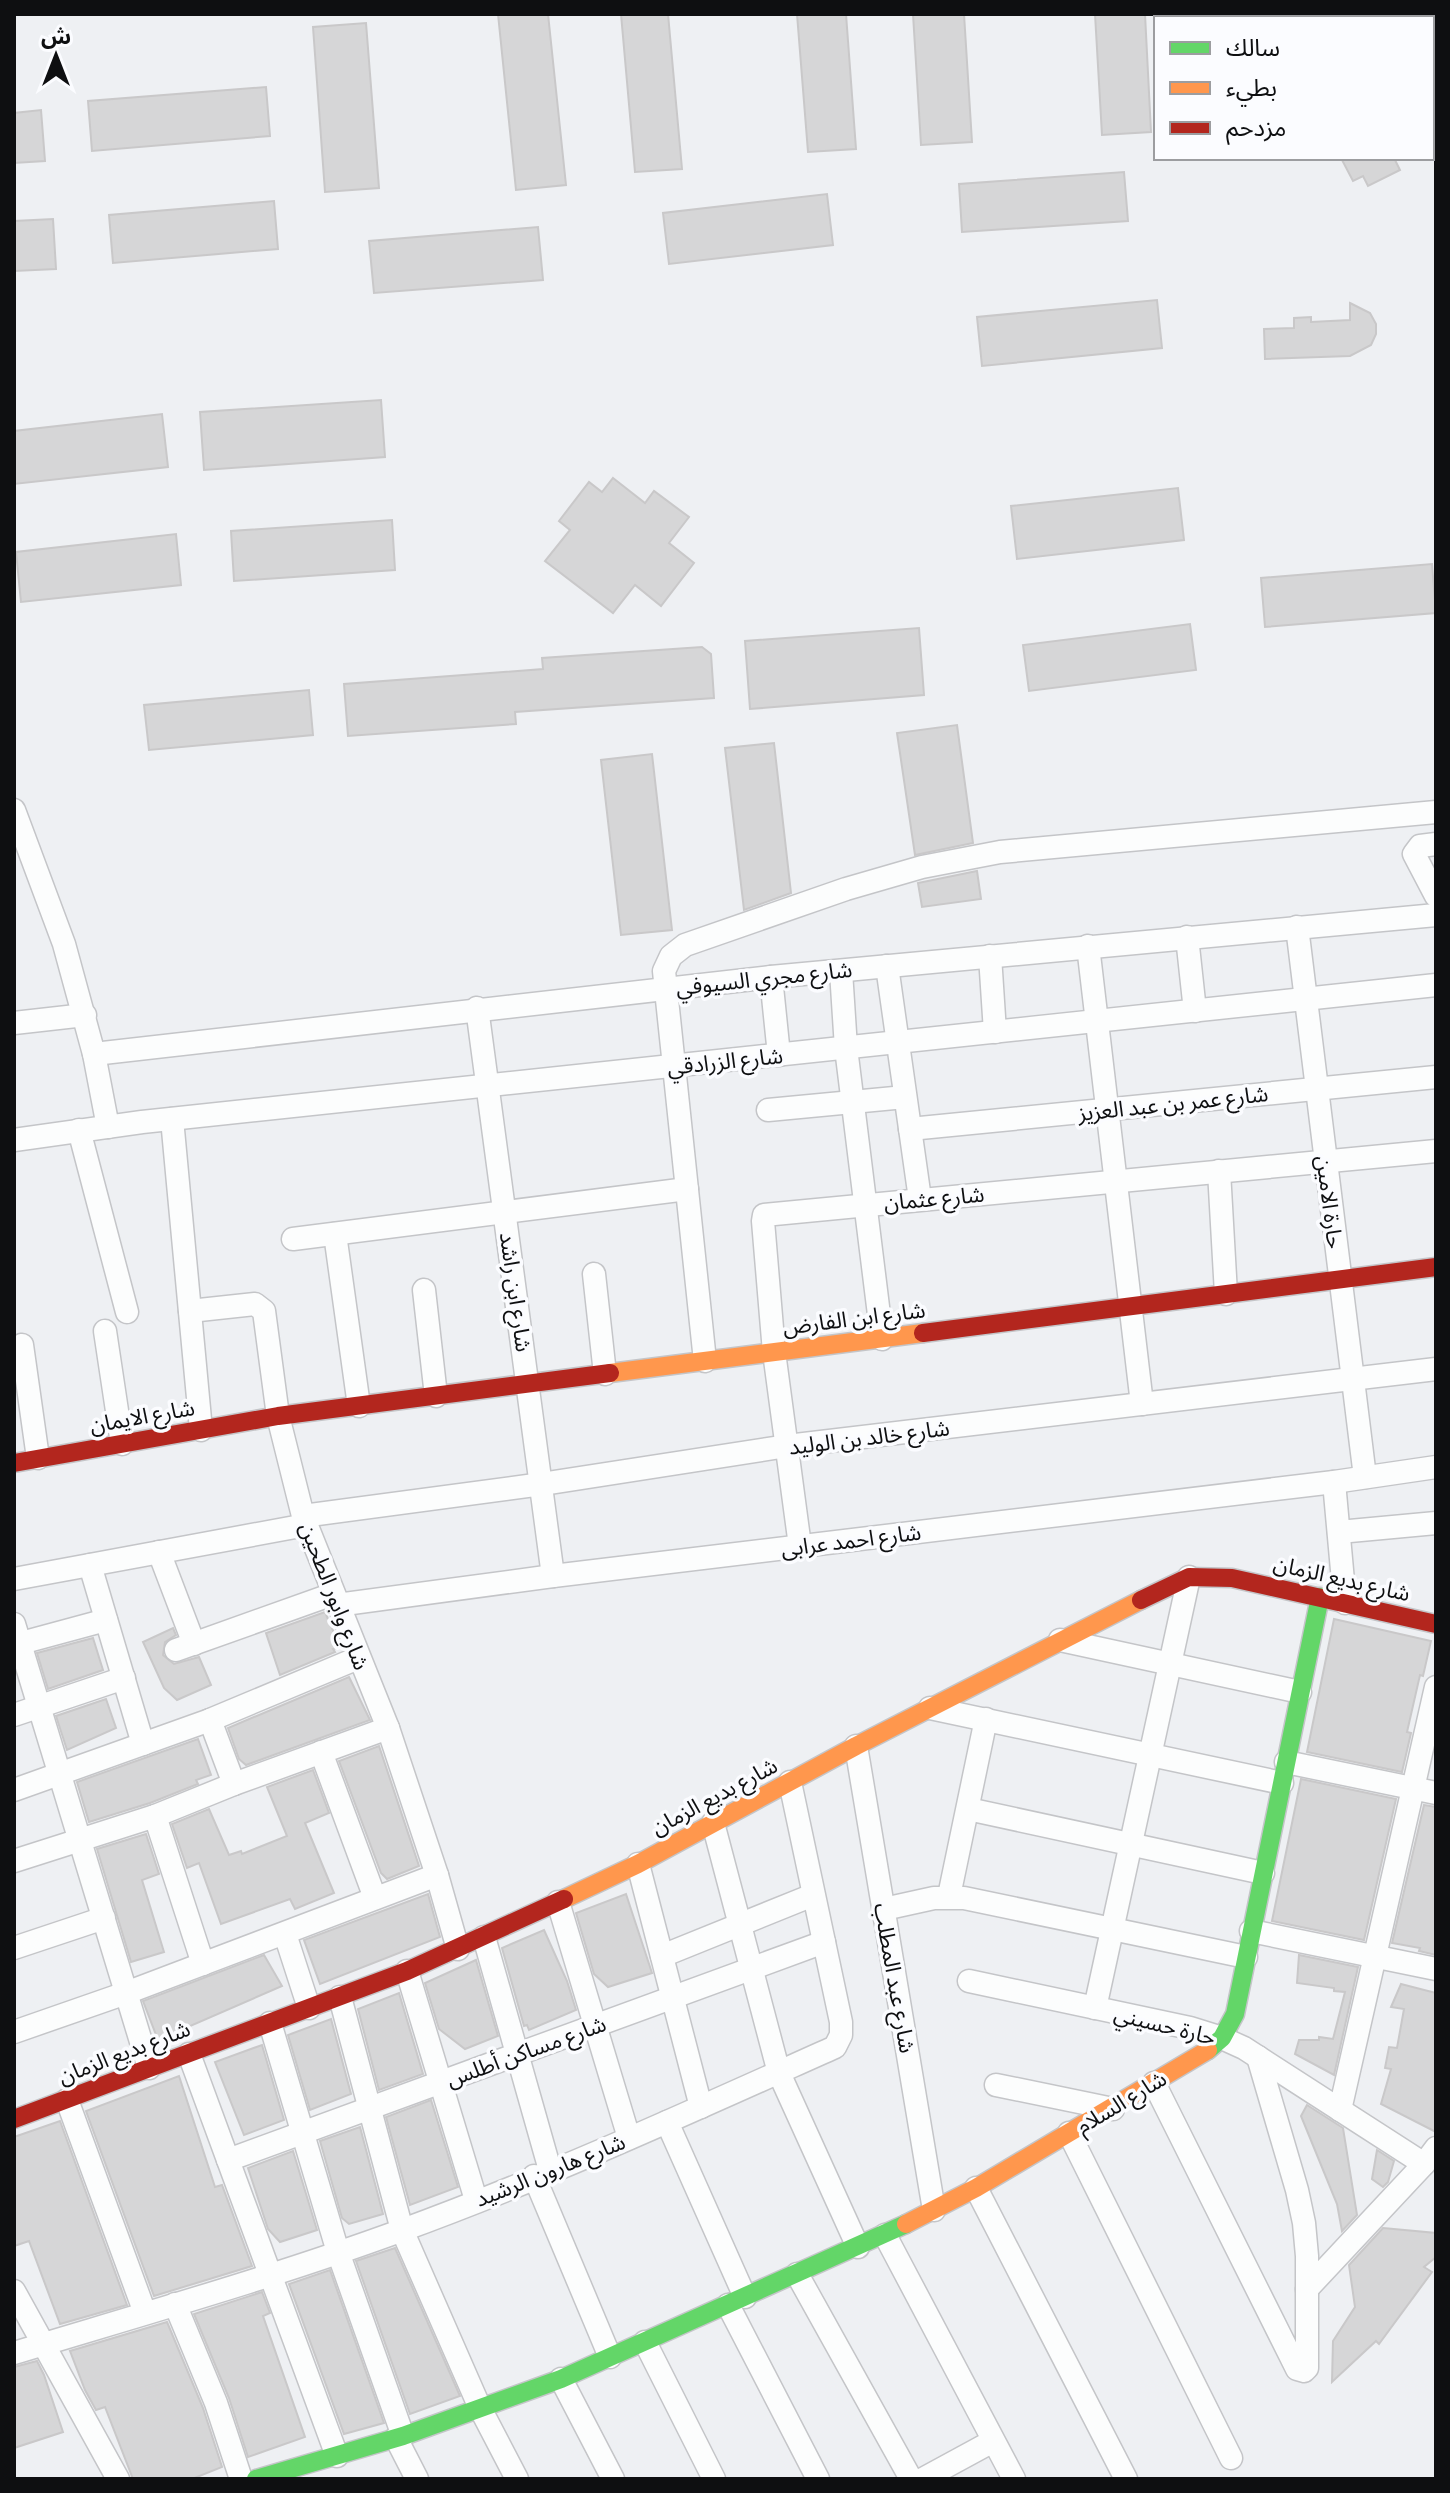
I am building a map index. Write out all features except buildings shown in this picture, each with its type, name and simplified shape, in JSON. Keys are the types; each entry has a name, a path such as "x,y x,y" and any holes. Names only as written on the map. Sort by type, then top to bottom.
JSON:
{"street":[{"path":"14,810 64,944 85,1015 108,1127"},
{"path":"705,1361 664,971 671,956 685,945 846,889 922,867 1000,852 1079,842 1436,812"},
{"path":"1436,844 1415,849 1415,858 1436,896"},
{"name":"شارع مجري السيوفي","path":"94,1054 477,1008 771,977 1436,915"},
{"name":"حارة الامين","path":"1297,927 1365,1477"},
{"path":"1187,937 1195,1011"},
{"path":"1088,946 1142,1404"},
{"path":"990,956 995,1032"},
{"path":"887,966 920,1199"},
{"path":"841,971 846,1048 882,1339"},
{"path":"771,977 779,1055"},
{"name":"شارع الزرادقي","path":"14,1140 172,1119 1436,985"},
{"name":"شارع ابن راشد","path":"477,1008 553,1576"},
{"path":"14,1023 85,1015"},
{"name":"شارع عمر بن عبد العزيز","path":"910,1129 1436,1077"},
{"path":"768,1110 905,1097"},
{"path":"172,1119 201,1430"},
{"path":"79,1130 127,1312"},
{"name":"شارع عثمان","path":"800,1546 774,1352 763,1218 768,1214 1436,1151"},
{"path":"1219,1171 1226,1294"},
{"path":"293,1239 687,1189"},
{"path":"335,1234 359,1406"},
{"name":"شارع ابن الفارض","path":"278,1416 1436,1267"},
{"path":"594,1274 605,1374"},
{"path":"424,1290 436,1396"},
{"name":"شارع وابور الطحين","path":"190,1311 255,1304 264,1311 278,1416 305,1520 388,1728 458,1949"},
{"path":"105,1331 122,1444"},
{"path":"22,1345 38,1458"},
{"name":"شارع خالد بن الوليد","path":"14,1579 305,1520 787,1446 1436,1369"},
{"name":"شارع الايمان","path":"14,1463 278,1416"},
{"name":"شارع احمد عرابى","path":"159,1552 185,1647 335,1600 1334,1482 1436,1467"},
{"path":"1334,1482 1345,1603"},
{"path":"1339,1532 1436,1523"},
{"path":"90,1565 143,1744"},
{"path":"1095,2008 1189,1577"},
{"name":"شارع بديع الزمان","path":"14,2119 340,1997 458,1949 638,1864 856,1746 1189,1577 1232,1578 1436,1624"},
{"path":"1222,2038 1235,2014 1320,1597"},
{"path":"106,1620 17,1635 149,2068"},
{"path":"1060,1640 1300,1692"},
{"path":"14,1790 210,1720 358,1658"},
{"path":"14,1715 124,1678"},
{"path":"1340,2110 1436,1687"},
{"path":"930,1708 1150,1754 1436,1793"},
{"path":"949,1896 986,1719"},
{"path":"210,1720 234,1784"},
{"path":"14,1861 155,1816 388,1728"},
{"name":"شارع عبد المطلب","path":"856,1746 934,2210"},
{"path":"321,1752 375,1898"},
{"path":"790,1782 824,1942"},
{"path":"968,1809 1263,1873"},
{"path":"155,1816 203,1964"},
{"path":"713,1823 779,2073 858,2247"},
{"path":"638,1864 701,2107"},
{"path":"14,2032 285,1934 437,1875"},
{"path":"662,1956 813,1895"},
{"path":"884,1909 949,1896 1246,1957"},
{"path":"558,1902 629,2138"},
{"path":"14,1948 104,1918"},
{"path":"1251,1931 1436,1969"},
{"path":"285,1934 309,2008"},
{"path":"484,1937 518,2054 542,2173 610,2357"},
{"name":"شارع مساكن أطلس","path":"228,2160 824,1942"},
{"name":"شارع هارون الرشيد","path":"14,2353 270,2275 402,2230 667,2122 835,2047 841,2035 824,1942"},
{"path":"407,1971 476,2200"},
{"name":"حارة حسيني","path":"969,1981 1222,2038 1258,2057 1340,2110 1430,2156"},
{"path":"340,1997 402,2230 480,2408 517,2479"},
{"path":"270,2023 338,2252 417,2479"},
{"name":"شارع السلام","path":"256,2479 400,2437 561,2379 885,2235 976,2188 1113,2109 1213,2047 1222,2038"},
{"path":"189,2054 337,2456"},
{"path":"1154,2083 1297,2369 1304,2371 1307,2368 1307,2256 1300,2201 1258,2057"},
{"path":"996,2085 1113,2109"},
{"path":"67,2100 145,2313"},
{"path":"667,2122 736,2301 818,2479"},
{"path":"1069,2133 1231,2458"},
{"path":"1307,2289 1430,2156"},
{"path":"976,2188 1126,2479"},
{"path":"885,2235 1014,2479"},
{"path":"797,2274 911,2479"},
{"path":"14,2291 118,2479"},
{"path":"175,2304 216,2403 241,2479"},
{"path":"645,2342 714,2479"},
{"path":"561,2379 613,2479"},
{"path":"923,2479 993,2441"}],"traffic: fast":[{"path":"1208,2050 1222,2038 1235,2014 1320,1597"},
{"path":"256,2479 403,2436 561,2379 906,2224"}],"traffic: slow":[{"path":"610,1373 923,1333"},
{"path":"564,1899 638,1864 856,1746 1141,1600"},
{"path":"906,2224 976,2188 1208,2050"}],"traffic: jam":[{"path":"923,1333 1436,1267"},
{"path":"14,1463 278,1416 610,1373"},
{"path":"1141,1600 1189,1577 1232,1578 1436,1624"},
{"path":"14,2119 407,1971 564,1899"}]}
